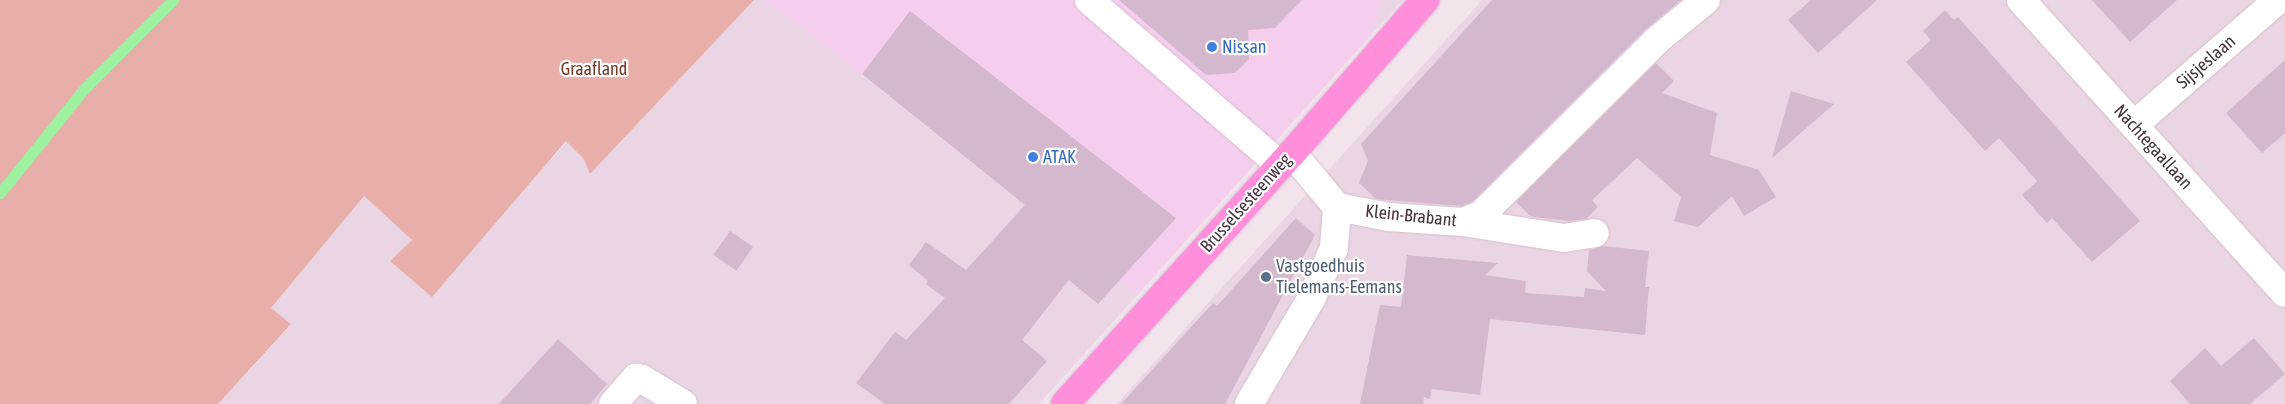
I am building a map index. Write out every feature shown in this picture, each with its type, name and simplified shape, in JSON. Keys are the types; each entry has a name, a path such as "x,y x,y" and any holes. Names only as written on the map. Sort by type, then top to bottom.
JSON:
{"main road":[{"name":"Brusselsesteenweg","path":"1065,404 1286,159 1425,0"}],"street":[{"path":"1089,0 1286,159 1337,207 1334,248 1311,299 1250,404"},
{"name":"Klein-Brabant","path":"1337,207 1389,217 1463,222 1481,215 1657,40 1706,0"},
{"name":"Nachtegaallaan","path":"2021,0 2285,294"},
{"name":"Sijsjeslaan","path":"2134,125 2278,0"},
{"path":"1463,222 1564,238 1595,233"},
{"path":"613,404 636,378 642,379 683,404"}],"shaded area":[{"path":"754,0 765,0 846,62 1138,294 1039,404 218,404 291,325 271,308 364,196 412,240 390,261 552,159 567,141 584,159 591,173"},
{"path":"765,0 1381,0 1372,34 1138,294"},
{"path":"1381,0 1403,0 1372,34"},
{"path":"1482,0 2285,0 2285,404 1117,404"}],"green space":[{"name":"Graafland","path":"0,0 754,0 590,174 584,159 566,141 432,297 390,261 412,240 364,196 271,308 291,324 218,404 0,404"}],"building":[{"name":"Nissan","path":"1119,0 1302,0 1275,28 1248,30 1249,59 1235,73 1206,75"},
{"path":"1492,0 1681,0 1646,29 1472,202 1461,206 1376,199 1359,183 1368,161 1361,144"},
{"path":"1811,0 1877,0 1818,53 1788,20"},
{"path":"2092,0 2177,0 2130,42"},
{"path":"1945,10 1954,20 1958,17 2140,221 2092,262 2052,218 2047,223 2022,195 2037,181 1999,138 1985,151 1906,62 1931,40 1923,31"},
{"path":"910,11 1176,218 1098,304 1069,280 1022,340 1047,361 1009,404 885,404 856,383 895,332 906,340 945,298 926,284 928,281 909,265 926,242 966,270 1025,205 862,74"},
{"path":"2285,60 2285,133 2262,153 2226,113"},
{"path":"1656,63 1674,81 1662,93 1717,113 1710,155 1759,170 1776,197 1744,216 1732,196 1698,227 1674,221 1681,197 1637,158 1592,200 1598,207 1586,219 1569,221 1529,215 1516,202"},
{"path":"1791,91 1834,104 1772,158"},
{"path":"1296,218 1315,235 1225,404 1121,404 1213,303 1217,306"},
{"path":"730,231 753,247 736,271 713,255"},
{"path":"1602,246 1649,251 1645,287 1649,287 1645,335 1490,319 1480,395 1432,389 1430,399 1424,397 1423,404 1360,404 1380,305 1401,307 1407,255 1498,263 1485,275 1526,281 1525,293 1584,297 1585,288 1606,291 1587,271 1589,250"},
{"path":"2254,338 2285,374 2250,404 2190,404 2170,381 2205,348 2221,366"},
{"path":"558,339 607,384 590,404 499,404"}],"waterway":[{"path":"0,193 84,89 173,0"}],"place":[{"name":"Nissan","path":"1212,47"},
{"name":"ATAK","path":"1033,157"},
{"name":"Vastgoedhuis Tielemans-Eemans","path":"1266,277"}]}
